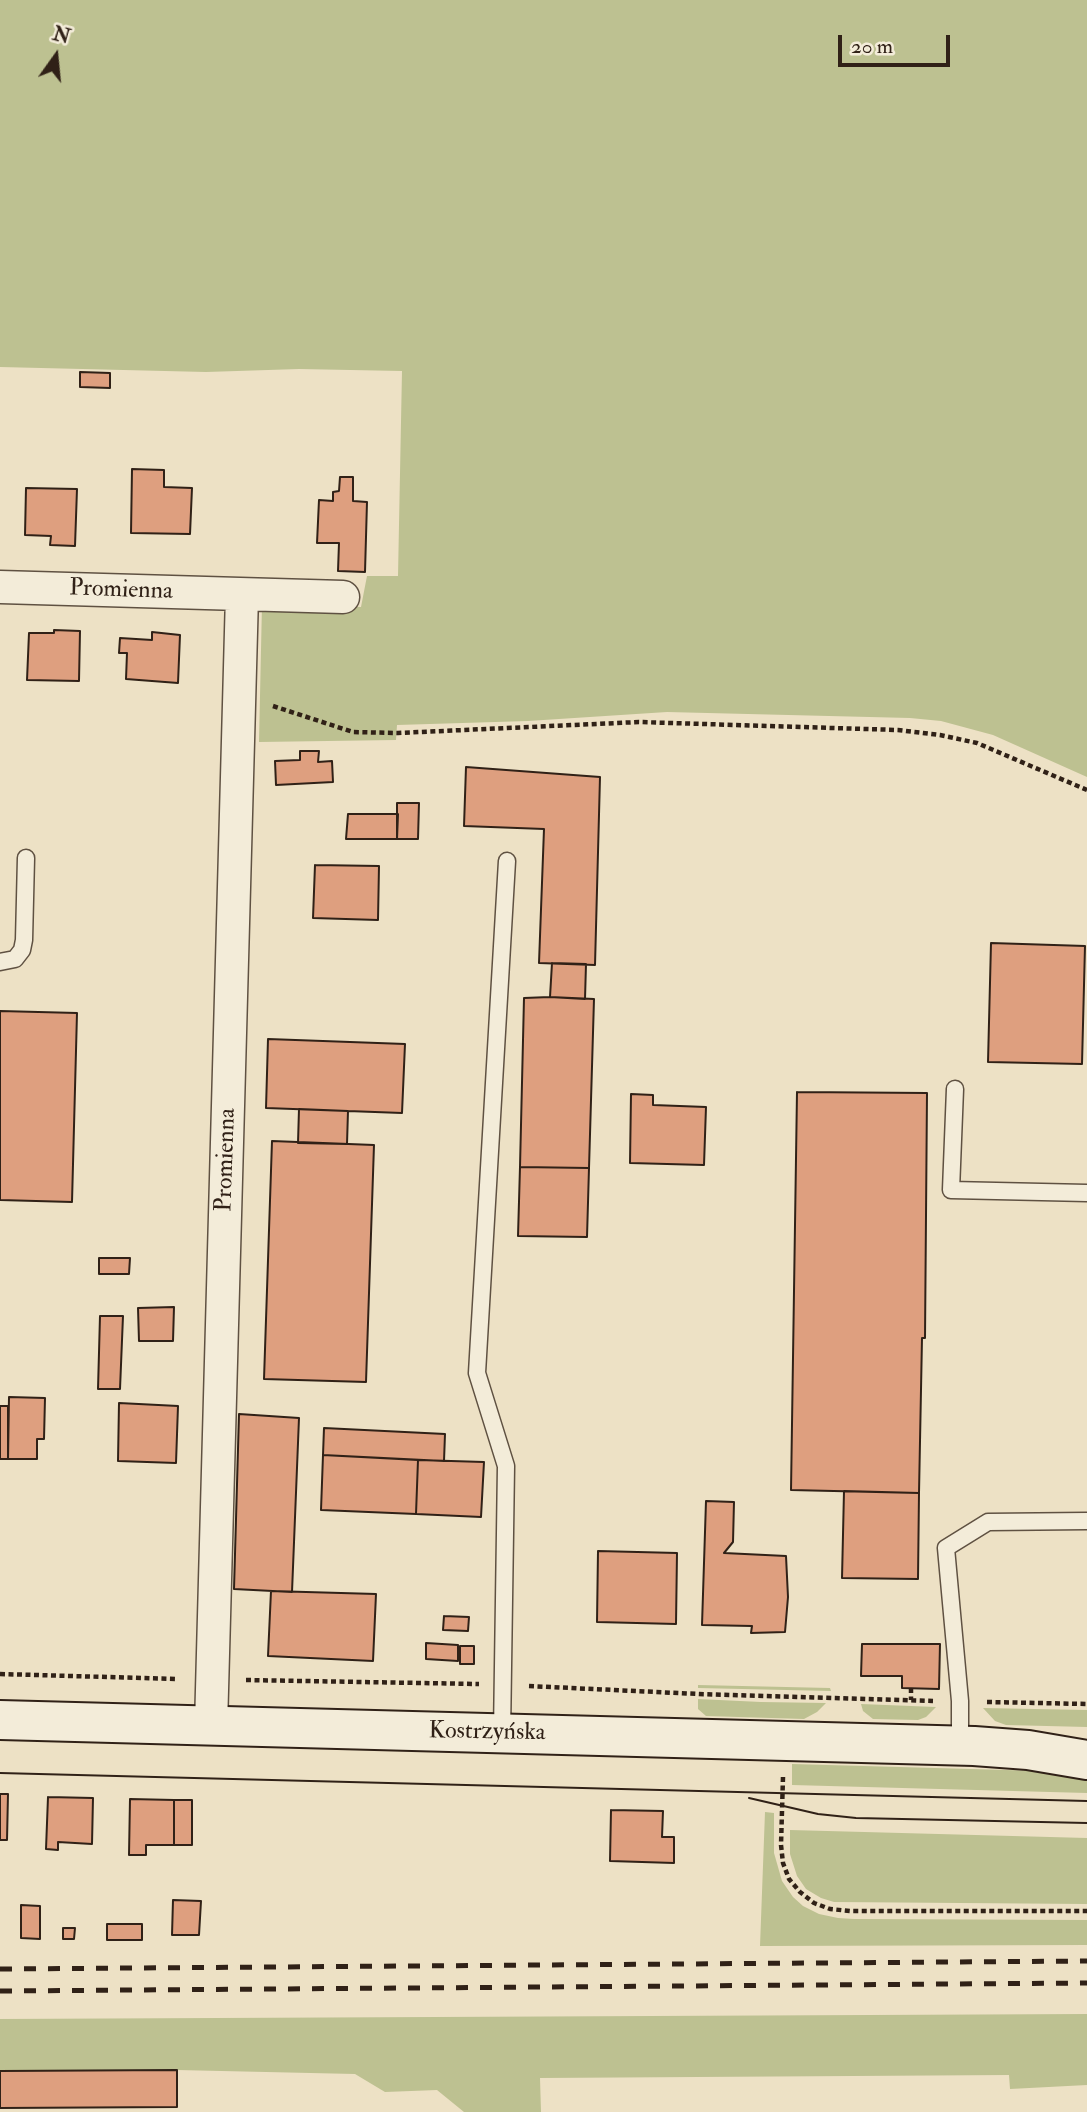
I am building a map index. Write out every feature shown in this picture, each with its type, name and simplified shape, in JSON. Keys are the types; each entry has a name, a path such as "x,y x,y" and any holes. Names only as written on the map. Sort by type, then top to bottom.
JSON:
{"main road":[{"name":"Kostrzyńska","path":"0,1720 967,1745 1087,1744"},
{"name":"Kostrzyńska","path":"967,1745 1028,1750 1087,1760"}],"street":[{"name":"Promienna","path":"0,587 343,597"},
{"name":"Promienna","path":"211,1726 242,594"}],"lane":[{"path":"0,962 15,959 22,950 26,858"},
{"path":"502,1733 506,1466 477,1373 507,860"},
{"path":"955,1089 951,1190 1087,1193"},
{"path":"967,1745 960,1701 946,1548 988,1522 1087,1521"}],"path":[{"path":"239,694 353,732 398,733 639,722 898,730 977,743 1087,790"},
{"path":"0,1674 503,1684 699,1694 1087,1704"},
{"path":"911,1688 911,1700"},
{"path":"783,1772 783,1863 789,1879 814,1903 830,1909 850,1911 1087,1911"}],"green space":[{"path":"0,0 1087,0 1087,777 993,735 941,721 910,718 667,712 528,721 397,725 396,740 259,742 262,604 361,607 367,576 398,576 402,371 299,369 206,372 0,367"},
{"path":"698,1685 830,1688 831,1691 698,1688"},
{"path":"698,1699 826,1703 804,1719 706,1716 698,1709"},
{"path":"861,1704 936,1707 926,1717 918,1720 873,1719 863,1711"},
{"path":"983,1708 1087,1710 1087,1727 1006,1725 995,1721"},
{"path":"792,1764 1042,1771 1087,1775 1087,1793 792,1785"},
{"path":"765,1812 774,1813 774,1853 782,1881 803,1906 819,1914 854,1919 1087,1920 1087,1945 760,1946"},
{"path":"790,1830 1087,1838 1087,1904 834,1902 806,1889 797,1876 790,1854"},
{"path":"1087,2014 1087,2085 1010,2089 1009,2075 540,2078 541,2112 464,2112 437,2090 385,2092 355,2074 177,2070 0,2071 0,2019"}],"building":[{"path":"80,372 110,373 110,388 80,387"},
{"path":"132,469 164,470 164,487 192,488 190,534 131,533"},
{"path":"340,477 353,477 353,501 367,502 365,572 338,571 339,543 317,543 319,500 333,501 333,492 339,491"},
{"path":"26,488 77,489 75,546 50,545 51,536 25,535"},
{"path":"54,630 80,631 79,681 27,680 29,633 54,633"},
{"path":"152,632 180,635 178,683 126,679 127,653 119,653 120,638 152,640"},
{"path":"300,751 319,751 318,762 332,761 333,782 276,785 275,761 300,760"},
{"path":"466,767 600,777 595,965 539,963 544,829 464,826"},
{"path":"397,803 419,803 418,839 397,839"},
{"path":"348,814 398,814 397,839 346,839"},
{"path":"315,865 379,866 378,920 313,918"},
{"path":"991,943 1085,946 1082,1064 988,1062"},
{"path":"552,963 586,964 585,999 550,997"},
{"path":"524,998 594,999 589,1168 520,1167"},
{"path":"0,1011 77,1013 72,1202 0,1200"},
{"path":"268,1039 405,1044 402,1113 266,1108"},
{"path":"797,1092 927,1093 925,1338 922,1338 919,1493 791,1490"},
{"path":"631,1094 653,1095 653,1105 706,1107 704,1165 630,1163"},
{"path":"299,1109 348,1111 347,1144 298,1143"},
{"path":"272,1141 374,1145 366,1382 264,1379"},
{"path":"520,1167 589,1168 587,1237 518,1236"},
{"path":"99,1258 130,1258 129,1274 99,1274"},
{"path":"174,1307 173,1341 139,1341 138,1308"},
{"path":"100,1316 123,1316 120,1389 98,1389"},
{"path":"9,1397 45,1398 44,1439 37,1439 37,1459 8,1459"},
{"path":"119,1403 178,1406 176,1463 118,1461"},
{"path":"0,1406 8,1406 8,1459 0,1459"},
{"path":"239,1414 299,1418 292,1592 234,1589"},
{"path":"324,1428 445,1434 444,1461 323,1455"},
{"path":"323,1455 418,1460 416,1514 321,1510"},
{"path":"418,1460 484,1462 481,1517 416,1514"},
{"path":"844,1491 919,1493 918,1579 842,1578"},
{"path":"706,1501 734,1502 733,1542 724,1553 786,1556 788,1597 785,1632 751,1633 752,1626 702,1625"},
{"path":"598,1551 677,1553 676,1624 597,1622"},
{"path":"271,1591 376,1594 373,1661 268,1656"},
{"path":"444,1616 469,1617 468,1631 443,1630"},
{"path":"426,1643 458,1645 458,1661 426,1659"},
{"path":"862,1644 940,1644 939,1689 902,1688 902,1676 861,1676"},
{"path":"460,1646 474,1646 474,1664 460,1664"},
{"path":"0,1794 8,1794 7,1840 0,1840"},
{"path":"48,1797 93,1798 92,1844 58,1842 58,1850 46,1849"},
{"path":"130,1799 174,1800 174,1845 146,1845 146,1855 129,1855"},
{"path":"174,1800 192,1800 192,1845 174,1845"},
{"path":"611,1810 663,1811 662,1837 674,1837 674,1863 610,1861"},
{"path":"173,1900 201,1901 199,1935 172,1935"},
{"path":"21,1905 40,1906 40,1939 21,1938"},
{"path":"107,1924 142,1924 142,1940 107,1940"},
{"path":"63,1928 75,1928 74,1939 63,1939"},
{"path":"177,2070 177,2107 0,2108 0,2071"}],"tram line":[{"path":"0,1773 1087,1801"},
{"path":"749,1798 818,1814 856,1818 1087,1823"}],"railway":[{"path":"0,1969 1087,1961"},
{"path":"0,1991 1087,1983"}]}
